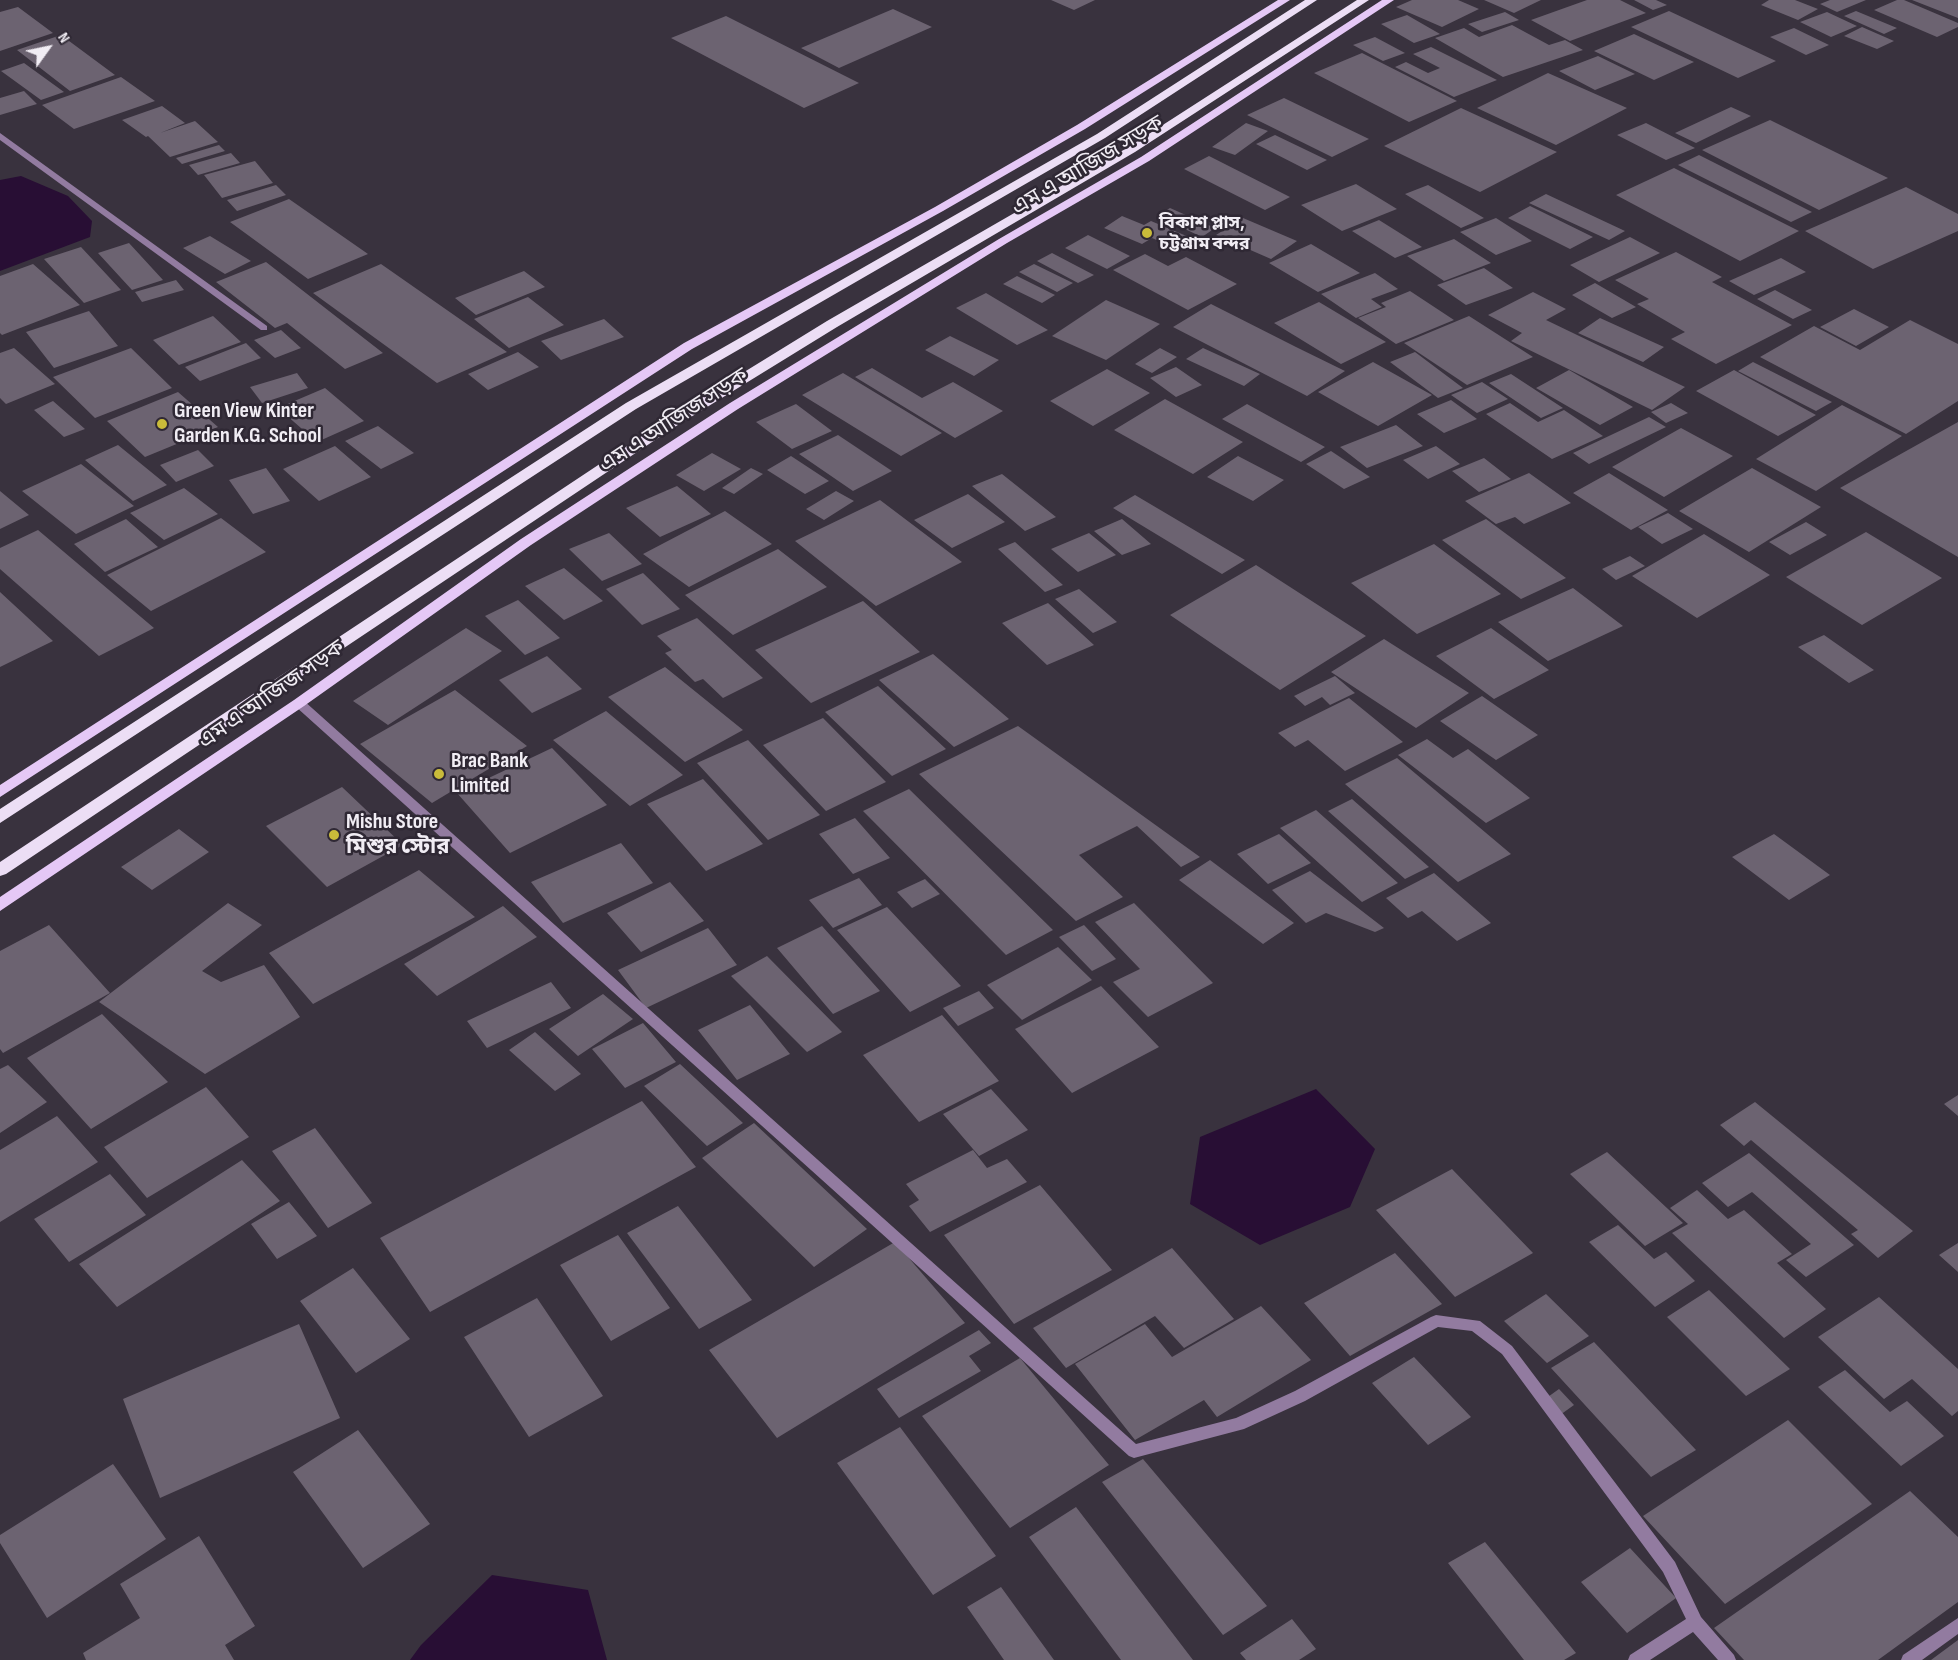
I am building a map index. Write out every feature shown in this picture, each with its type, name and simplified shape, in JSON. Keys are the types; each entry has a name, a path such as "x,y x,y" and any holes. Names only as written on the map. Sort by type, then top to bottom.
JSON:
{"highway":[{"path":"0,817 631,406 1101,136 1312,0"},
{"path":"0,870 668,425 832,324 1131,150 1364,0"}],"main road":[{"name":"এম এ আজিজ সড়ক","path":"0,792 688,346 939,209 1081,128 1285,0"},
{"name":"এম এ আজিজ সড়ক","path":"0,905 299,703 526,542 734,406 1004,241 1145,159 1389,0"}],"street":[{"path":"0,136 264,328"},
{"path":"299,703 1134,1452 1239,1424 1300,1396 1436,1321 1475,1325 1506,1350 1669,1567 1695,1622 1728,1660"},
{"path":"1636,1660 1695,1622"},
{"path":"1910,1660 1958,1625"}],"shaded area":[{"path":"21,176 68,196 92,221 90,237 0,271 0,180"},
{"path":"1316,1089 1375,1149 1350,1207 1260,1245 1190,1204 1200,1137"},
{"path":"492,1575 588,1590 607,1660 410,1660 421,1645"}],"building":[{"path":"1051,0 1095,0 1074,10"},
{"path":"1412,0 1458,0 1479,9 1442,27 1396,7"},
{"path":"1484,0 1541,0 1514,13"},
{"path":"1587,0 1620,0 1646,13 1570,41 1531,20"},
{"path":"1634,0 1656,0 1667,5 1653,10"},
{"path":"1769,0 1795,0 1818,9 1798,20 1761,5"},
{"path":"1830,0 1866,0 1837,12 1820,4"},
{"path":"1897,0 1904,0 1958,23 1958,27 1937,37 1874,10"},
{"path":"1912,0 1958,0 1958,18"},
{"path":"18,7 53,33 0,51 0,12"},
{"path":"893,9 932,27 839,68 801,48"},
{"path":"1669,11 1776,61 1738,78 1631,27"},
{"path":"1856,11 1897,28 1884,34 1844,16"},
{"path":"1505,12 1519,20 1482,32 1468,24"},
{"path":"1827,12 1857,26 1831,37 1800,22"},
{"path":"1407,15 1440,34 1414,43 1381,24"},
{"path":"726,16 859,83 804,108 671,38"},
{"path":"1512,25 1549,45 1565,40 1583,50 1503,77 1435,38 1464,28 1479,37"},
{"path":"1862,27 1894,41 1877,49 1844,36"},
{"path":"1794,28 1829,45 1806,55 1770,37"},
{"path":"1634,34 1694,62 1654,80 1594,51"},
{"path":"61,35 115,75 70,91 17,50"},
{"path":"1375,37 1405,53 1383,61 1353,45"},
{"path":"1431,47 1497,80 1454,97 1395,67 1406,62 1428,73 1440,68 1413,54"},
{"path":"1362,53 1457,101 1409,122 1314,73"},
{"path":"1598,56 1635,74 1595,90 1559,71"},
{"path":"24,63 64,92 41,100 1,71"},
{"path":"1548,73 1627,108 1556,145 1477,108"},
{"path":"121,77 155,101 74,129 42,105"},
{"path":"24,91 37,104 0,115 0,98"},
{"path":"1284,98 1369,139 1332,157 1247,115"},
{"path":"162,106 185,123 160,133 195,121 218,142 170,157 148,136 146,137 122,120"},
{"path":"1731,107 1751,116 1696,143 1675,133"},
{"path":"1461,108 1557,152 1480,192 1384,146"},
{"path":"1770,120 1888,178 1819,210 1702,150"},
{"path":"1246,123 1268,131 1235,155 1212,147"},
{"path":"1646,123 1695,148 1666,160 1617,135"},
{"path":"1275,135 1327,160 1307,170 1256,144"},
{"path":"219,145 225,151 182,164 176,158"},
{"path":"231,153 240,163 198,175 189,165"},
{"path":"1699,155 1812,212 1791,222 1678,165"},
{"path":"1209,156 1290,197 1265,210 1184,169"},
{"path":"255,161 273,183 222,198 204,175"},
{"path":"1674,168 1799,231 1740,261 1616,195"},
{"path":"1356,184 1397,209 1342,231 1301,205"},
{"path":"276,185 286,195 237,211 227,200"},
{"path":"1428,185 1484,218 1461,228 1405,194"},
{"path":"1906,187 1958,214 1958,231 1873,269 1805,231"},
{"path":"1546,194 1625,231 1609,240 1529,203"},
{"path":"289,199 368,254 308,279 230,222"},
{"path":"1530,206 1593,237 1570,249 1508,218"},
{"path":"1170,208 1215,228 1202,237 1157,216"},
{"name":"বিকাশ প্লাস, চট্টগ্রাম বন্দর","path":"1122,216 1144,225 1151,221 1196,240 1179,250 1152,238 1142,244 1104,228"},
{"path":"1243,218 1297,241 1271,259 1216,235"},
{"path":"1496,218 1532,241 1496,255 1460,232"},
{"path":"1379,220 1422,247 1395,258 1352,231"},
{"path":"1088,235 1130,256 1107,269 1065,248"},
{"path":"210,236 251,261 225,274 183,248"},
{"path":"1630,237 1660,253 1599,282 1570,265"},
{"path":"1454,239 1491,263 1444,281 1407,256"},
{"path":"129,243 163,280 132,290 98,253"},
{"path":"1311,244 1360,273 1318,292 1269,263"},
{"path":"81,247 121,290 84,303 44,259"},
{"path":"1676,252 1722,277 1712,282 1792,325 1716,364 1671,339 1685,332 1637,304 1649,299 1615,280"},
{"path":"1052,253 1094,275 1078,283 1037,261"},
{"path":"1145,254 1168,266 1186,257 1237,284 1188,310 1113,270"},
{"path":"1781,258 1806,272 1754,295 1729,281"},
{"path":"266,262 383,353 345,369 287,323 275,328 216,282"},
{"path":"33,264 80,305 2,335 0,333 0,276"},
{"path":"381,264 507,352 437,383 313,293"},
{"path":"1034,264 1073,283 1057,292 1019,272"},
{"path":"1484,268 1513,288 1466,305 1437,285"},
{"path":"524,271 545,287 476,315 455,298"},
{"path":"1375,273 1398,289 1371,299 1382,307 1356,318 1321,294"},
{"path":"1017,276 1055,295 1042,303 1003,284"},
{"path":"176,280 184,290 142,302 135,292"},
{"path":"1595,283 1636,307 1612,318 1572,295"},
{"path":"1775,290 1812,310 1793,319 1757,299"},
{"path":"1410,291 1454,320 1396,344 1358,318 1386,307 1381,303"},
{"path":"1533,292 1566,309 1546,320 1685,387 1652,410 1511,341 1522,333 1488,315"},
{"path":"986,293 1048,330 1017,345 956,308"},
{"path":"528,297 564,325 509,348 474,319"},
{"path":"1106,300 1160,324 1106,360 1052,336"},
{"path":"1319,302 1386,342 1341,364 1274,323"},
{"path":"1211,304 1345,371 1307,396 1173,327"},
{"path":"1854,309 1889,327 1856,346 1820,327"},
{"path":"89,311 118,346 54,368 26,332"},
{"path":"213,316 241,342 179,365 153,340"},
{"path":"1469,316 1533,357 1467,385 1404,343"},
{"path":"1600,318 1664,347 1643,362 1578,333"},
{"path":"604,319 624,337 561,360 541,341"},
{"path":"1910,320 1958,344 1958,401 1906,434 1760,357 1814,326 1860,350"},
{"path":"281,330 301,348 275,358 254,340"},
{"path":"950,336 999,360 974,376 925,350"},
{"path":"246,343 261,358 200,381 185,367"},
{"path":"14,348 55,384 6,404 0,398 0,353"},
{"path":"131,348 172,388 95,418 53,377"},
{"path":"1160,348 1177,357 1152,373 1135,364"},
{"path":"1203,348 1260,374 1244,386 1186,359"},
{"path":"518,352 539,367 488,390 468,374"},
{"path":"1415,352 1463,388 1438,398 1390,362"},
{"path":"1373,362 1432,395 1378,426 1318,392"},
{"path":"1753,362 1832,402 1816,411 1738,371"},
{"path":"1176,367 1202,385 1176,397 1150,378"},
{"path":"872,368 922,398 953,382 1003,411 955,438 855,377"},
{"path":"1107,369 1150,393 1093,426 1050,401"},
{"path":"1569,370 1633,407 1600,425 1536,388"},
{"path":"1734,370 1816,415 1778,436 1696,391"},
{"path":"297,373 308,388 262,403 250,387"},
{"path":"843,373 942,433 901,456 802,395"},
{"path":"1511,374 1563,408 1541,418 1489,383"},
{"path":"1482,382 1508,399 1477,413 1451,395"},
{"path":"325,388 364,421 317,442 278,408"},
{"name":"Green View Kinter Garden K.G. School","path":"178,392 218,427 145,457 107,421"},
{"path":"1165,399 1243,442 1193,474 1114,430"},
{"path":"1451,400 1477,419 1444,433 1417,414"},
{"path":"53,401 85,429 64,437 34,410"},
{"path":"1510,403 1538,422 1564,410 1603,436 1552,459 1486,414"},
{"path":"1671,403 1688,413 1666,423 1651,412"},
{"path":"796,404 832,431 792,449 756,422"},
{"path":"1247,404 1325,447 1301,462 1222,419"},
{"path":"1842,405 1902,436 1816,491 1756,459"},
{"path":"1649,417 1666,427 1589,464 1573,453"},
{"path":"1958,422 1958,557 1840,488"},
{"path":"1396,425 1423,446 1367,468 1340,447"},
{"path":"378,426 414,453 381,469 345,441"},
{"path":"1681,428 1733,456 1664,497 1612,467"},
{"path":"838,435 892,471 853,491 799,454"},
{"path":"118,445 167,485 133,501 85,460"},
{"path":"335,446 371,477 319,501 283,469"},
{"path":"1436,446 1460,464 1428,479 1403,460"},
{"path":"198,450 214,466 176,482 160,465"},
{"path":"1331,451 1370,477 1344,489 1306,464"},
{"path":"712,453 741,469 704,491 676,475"},
{"path":"791,456 829,481 805,494 767,470"},
{"path":"1238,456 1284,480 1253,501 1207,477"},
{"path":"1484,458 1511,479 1479,492 1452,471"},
{"path":"81,464 134,506 76,534 22,491"},
{"path":"266,468 290,501 253,514 229,480"},
{"path":"751,468 763,474 734,494 722,488"},
{"path":"1752,468 1821,507 1749,552 1679,511"},
{"path":"1529,473 1571,503 1524,524 1515,517 1496,524 1465,501"},
{"path":"1609,473 1668,510 1631,530 1573,493"},
{"path":"1002,474 1056,517 1025,531 972,486"},
{"path":"677,486 711,514 660,537 626,508"},
{"path":"184,488 218,514 164,540 130,513"},
{"path":"0,491 29,515 0,529"},
{"path":"836,491 854,501 824,520 806,509"},
{"path":"968,494 1005,522 952,548 914,520"},
{"path":"1135,495 1245,560 1222,574 1113,508"},
{"path":"880,500 962,562 876,606 795,541"},
{"path":"725,511 772,544 689,587 643,554"},
{"path":"1668,513 1693,529 1662,544 1638,527"},
{"path":"221,518 266,552 151,611 107,575"},
{"path":"126,519 158,547 105,572 74,544"},
{"path":"1122,519 1151,544 1122,555 1094,531"},
{"path":"1486,519 1566,578 1521,599 1442,540"},
{"path":"1806,522 1827,535 1790,555 1769,542"},
{"path":"38,530 154,628 99,656 0,569 0,548"},
{"path":"1866,532 1942,578 1862,625 1786,577"},
{"path":"609,533 642,564 602,581 569,549"},
{"path":"1089,533 1116,555 1078,572 1051,549"},
{"path":"1704,534 1770,575 1697,618 1632,576"},
{"path":"1015,542 1063,585 1045,592 998,549"},
{"path":"1434,544 1501,594 1417,634 1351,583"},
{"path":"778,549 827,587 733,635 685,595"},
{"path":"1630,556 1645,566 1616,580 1602,569"},
{"path":"1256,565 1366,636 1280,690 1170,615"},
{"path":"564,568 603,601 564,620 525,586"},
{"path":"643,573 680,609 642,625 606,589"},
{"path":"1573,588 1623,626 1548,661 1498,622"},
{"path":"1079,589 1117,622 1093,633 1055,599"},
{"path":"0,592 53,641 0,667"},
{"path":"518,600 560,638 525,655 485,616"},
{"path":"863,601 920,652 811,703 755,650"},
{"path":"1048,603 1094,645 1047,665 1002,623"},
{"path":"697,618 763,678 723,698 703,679 695,682 665,653 672,650 657,636"},
{"path":"466,628 502,651 388,725 353,701"},
{"path":"1491,628 1549,670 1494,699 1436,656"},
{"path":"1824,635 1874,670 1849,683 1798,647"},
{"path":"1384,639 1469,693 1416,728 1331,672"},
{"path":"933,654 1009,719 954,747 879,680"},
{"path":"547,656 582,689 532,713 499,680"},
{"path":"665,667 743,730 685,762 608,697"},
{"path":"1335,676 1355,693 1330,705 1322,697 1305,706 1294,696"},
{"path":"878,686 946,749 892,776 825,712"},
{"name":"Brac Bank Limited","path":"455,690 527,746 432,803 360,744"},
{"path":"1482,696 1538,735 1496,760 1440,721"},
{"path":"1349,698 1403,742 1345,771 1308,740 1295,747 1278,733"},
{"path":"606,711 683,775 630,806 553,740"},
{"path":"823,718 886,782 826,811 763,745"},
{"path":"1018,726 1200,857 1181,867 1137,826 1079,855 1123,897 1076,921 919,774"},
{"path":"1427,739 1453,758 1468,749 1530,798 1486,823 1398,755"},
{"path":"748,740 820,815 768,840 697,763"},
{"path":"552,748 607,805 510,853 457,793"},
{"path":"1397,758 1511,854 1458,882 1345,784"},
{"path":"703,779 763,844 706,871 647,804"},
{"name":"Mishu Store মিশুর স্টোর","path":"342,787 403,845 327,887 266,826"},
{"path":"909,789 1053,930 1006,955 863,811"},
{"path":"1352,799 1429,867 1405,879 1328,811"},
{"path":"1316,810 1398,883 1362,902 1280,828"},
{"path":"855,818 890,858 853,874 819,834"},
{"path":"179,829 209,852 152,890 121,867"},
{"path":"1279,834 1311,863 1268,884 1237,854"},
{"path":"1774,834 1830,875 1789,900 1732,857"},
{"path":"621,843 653,883 563,923 531,882"},
{"path":"1210,860 1294,923 1263,944 1179,880"},
{"path":"419,870 475,917 313,1004 269,953"},
{"path":"1310,871 1384,928 1375,932 1326,913 1306,923 1272,890"},
{"path":"1434,873 1491,923 1457,941 1422,911 1408,918 1386,898"},
{"path":"859,878 882,905 833,928 809,900"},
{"path":"925,879 940,894 912,908 897,892"},
{"path":"670,882 704,921 641,952 607,913"},
{"path":"228,903 262,925 202,971 221,982 264,965 300,1017 205,1074 99,1002"},
{"path":"1134,903 1213,983 1148,1017 1113,982 1140,969 1095,922"},
{"path":"503,906 537,937 437,996 404,964"},
{"path":"887,907 961,986 910,1012 837,930"},
{"path":"49,925 110,993 3,1053 0,1049 0,951"},
{"path":"1084,925 1116,959 1092,971 1059,937"},
{"path":"822,926 880,991 833,1014 777,948"},
{"path":"708,928 737,965 646,1008 618,970"},
{"path":"1058,947 1092,980 1022,1020 987,985"},
{"path":"767,956 842,1032 807,1052 731,976"},
{"path":"551,982 571,1008 487,1048 467,1021"},
{"path":"1101,986 1159,1047 1072,1093 1015,1029"},
{"path":"979,991 994,1008 958,1026 943,1008"},
{"path":"603,994 633,1019 578,1056 549,1029"},
{"path":"750,1005 790,1054 737,1080 698,1030"},
{"path":"102,1014 168,1082 91,1129 27,1058"},
{"path":"942,1015 999,1081 919,1122 863,1055"},
{"path":"643,1023 676,1062 625,1088 592,1049"},
{"path":"535,1032 581,1074 555,1091 509,1050"},
{"path":"680,1064 743,1123 707,1146 644,1086"},
{"path":"8,1065 47,1102 0,1133 0,1069"},
{"path":"206,1087 249,1137 147,1198 104,1147"},
{"path":"991,1089 1028,1130 979,1156 943,1114"},
{"path":"1958,1095 1958,1116 1944,1104"},
{"path":"642,1101 696,1167 430,1312 380,1238"},
{"path":"1755,1102 1913,1231 1878,1258 1851,1234 1858,1230 1751,1140 1744,1146 1720,1125"},
{"path":"57,1116 98,1162 0,1222 0,1150"},
{"path":"754,1123 867,1229 814,1267 702,1158"},
{"path":"315,1128 372,1203 328,1228 272,1151"},
{"path":"973,1150 987,1168 1007,1159 1027,1182 930,1232 909,1206 919,1200 906,1184"},
{"path":"1607,1152 1683,1223 1645,1246 1570,1174"},
{"path":"1749,1153 1854,1245 1806,1277 1786,1260 1811,1244 1752,1192 1728,1207 1702,1183"},
{"path":"242,1160 280,1201 117,1307 79,1264"},
{"path":"1452,1169 1533,1253 1455,1297 1376,1210"},
{"path":"110,1174 146,1215 69,1262 34,1219"},
{"path":"1040,1185 1112,1270 1014,1324 944,1235"},
{"path":"1697,1190 1728,1219 1744,1210 1792,1254 1777,1263 1826,1309 1784,1338 1672,1233 1688,1224 1670,1208"},
{"path":"289,1202 317,1236 277,1259 251,1224"},
{"path":"678,1206 752,1300 699,1329 627,1233"},
{"path":"1618,1225 1654,1259 1666,1252 1695,1281 1655,1307 1589,1242"},
{"path":"618,1235 670,1308 611,1341 560,1265"},
{"path":"895,1242 965,1323 777,1438 709,1350"},
{"path":"1958,1243 1958,1272 1939,1255"},
{"path":"1172,1248 1234,1319 1184,1348 1155,1316 1066,1368 1033,1328"},
{"path":"1395,1253 1442,1304 1350,1356 1304,1303"},
{"path":"353,1268 410,1339 356,1373 300,1301"},
{"path":"1709,1290 1790,1369 1746,1396 1667,1317"},
{"path":"1546,1294 1589,1336 1547,1363 1504,1321"},
{"path":"1879,1297 1958,1369 1958,1411 1952,1416 1912,1379 1884,1399 1818,1337"},
{"path":"537,1298 603,1396 529,1437 464,1337"},
{"path":"1261,1306 1311,1360 1217,1417 1204,1400 1135,1440 1075,1364 1145,1324 1172,1357"},
{"path":"299,1324 340,1418 160,1498 123,1399"},
{"path":"979,1330 991,1343 969,1356 981,1371 899,1418 877,1389"},
{"path":"1594,1342 1696,1450 1651,1477 1551,1368"},
{"path":"1414,1357 1471,1417 1428,1445 1372,1383"},
{"path":"1020,1358 1109,1465 1010,1528 922,1416"},
{"path":"1845,1370 1890,1412 1907,1401 1944,1436 1901,1466 1818,1387"},
{"path":"1559,1389 1574,1405 1560,1415 1545,1399"},
{"path":"1788,1420 1872,1504 1725,1604 1643,1516"},
{"path":"900,1427 996,1556 933,1595 837,1463"},
{"path":"358,1430 430,1524 363,1568 293,1472"},
{"path":"1143,1459 1267,1606 1223,1635 1102,1482"},
{"path":"113,1464 166,1539 47,1618 0,1543 0,1535"},
{"path":"1910,1491 1958,1537 1958,1602 1878,1660 1744,1660 1714,1628"},
{"path":"1076,1507 1193,1660 1121,1660 1029,1537"},
{"path":"199,1536 255,1626 225,1645 234,1660 86,1660 83,1653 140,1618 120,1584"},
{"path":"1485,1542 1576,1653 1564,1660 1524,1660 1448,1563"},
{"path":"1630,1548 1676,1598 1627,1633 1581,1582"},
{"path":"1001,1587 1054,1660 1004,1660 967,1607"},
{"path":"1292,1619 1316,1649 1299,1660 1246,1660 1240,1653"},
{"path":"1958,1640 1958,1660 1931,1660"}],"place":[{"name":"বিকাশ প্লাস, চট্টগ্রাম বন্দর","path":"1147,233"},
{"name":"Green View Kinter Garden K.G. School","path":"162,424"},
{"name":"Brac Bank Limited","path":"439,774"},
{"name":"Mishu Store মিশুর স্টোর","path":"334,835"}]}
